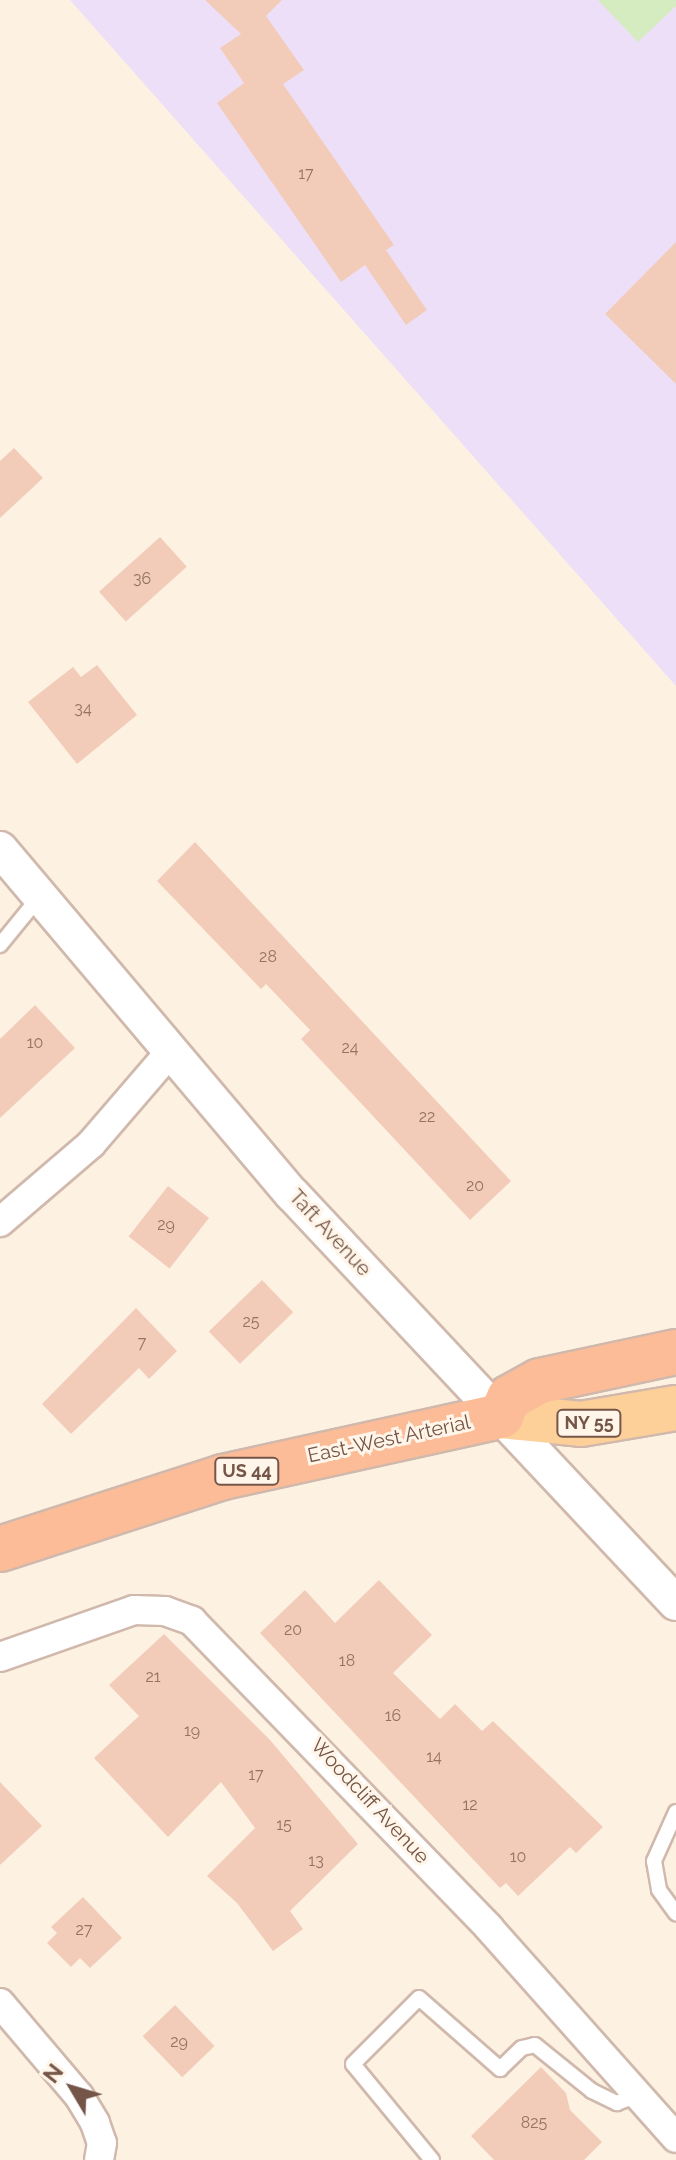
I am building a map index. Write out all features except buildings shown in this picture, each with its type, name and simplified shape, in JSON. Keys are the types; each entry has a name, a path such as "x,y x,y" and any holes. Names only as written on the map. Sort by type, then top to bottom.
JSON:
{"highway":[{"path":"501,1416 509,1398 540,1381 676,1352"},
{"name":"East-West Arterial","path":"0,1549 223,1477 501,1416"}],"main road":[{"name":"NY 55","path":"501,1416 581,1424 676,1408"}],"street":[{"name":"Taft Avenue","path":"0,849 292,1194 676,1603"},
{"path":"0,1222 91,1144 171,1051"},
{"name":"Woodcliff Avenue","path":"0,1657 134,1610 165,1611 192,1621 446,1883 676,2138"},
{"path":"0,2003 79,2096 95,2123 102,2143 99,2160"}],"lane":[{"path":"0,945 40,896"},
{"path":"676,1812 654,1861 659,1890 676,1913"},
{"path":"432,2160 353,2064 419,1998 500,2069 522,2048 535,2045 592,2091 617,2103 638,2095"}],"shaded area":[{"path":"70,0 676,0 676,686"}],"green space":[{"path":"598,0 676,0 676,6 638,42"}]}
